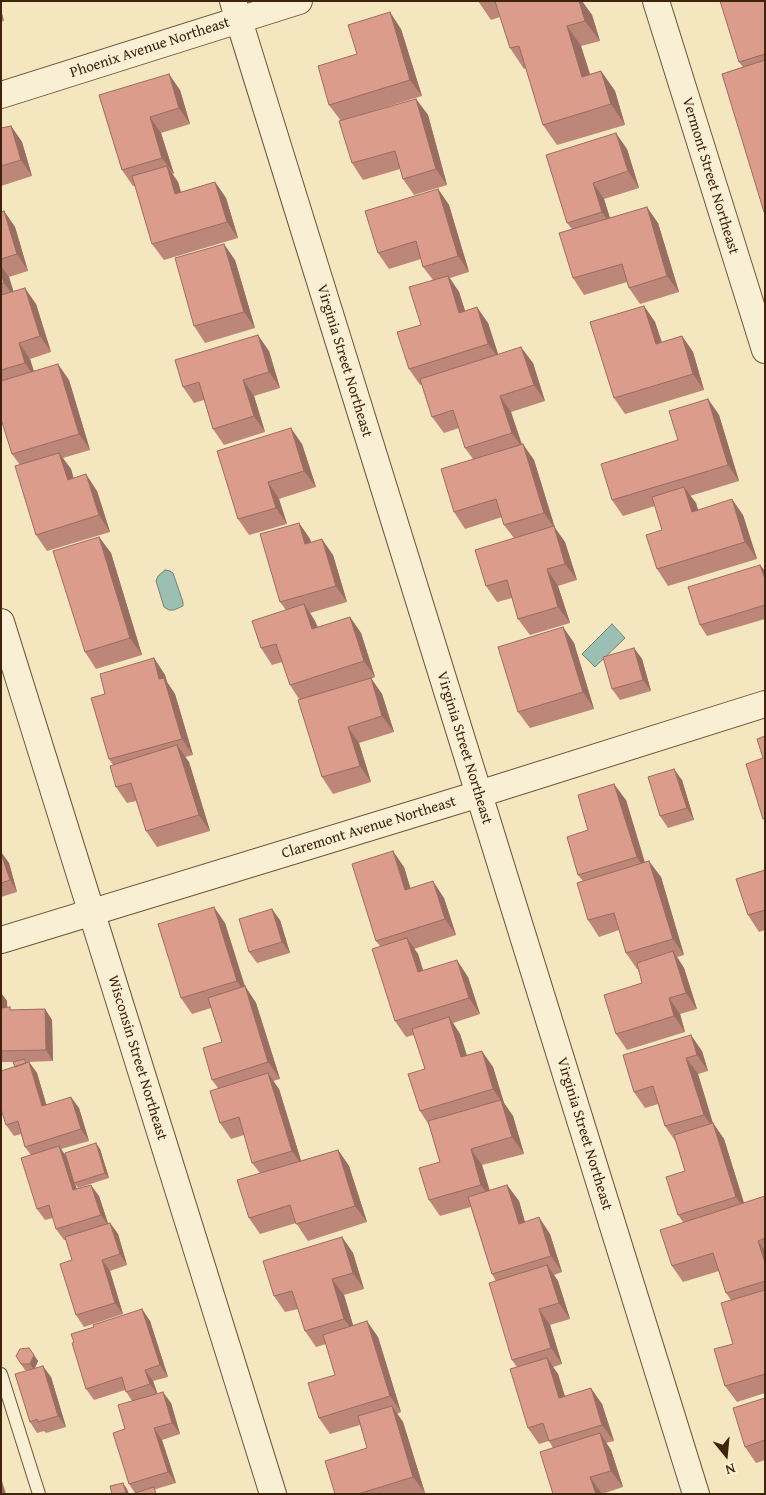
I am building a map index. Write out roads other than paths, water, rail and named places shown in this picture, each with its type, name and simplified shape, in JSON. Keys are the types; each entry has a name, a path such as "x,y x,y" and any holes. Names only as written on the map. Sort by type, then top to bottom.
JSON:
{"street":[{"name":"Phoenix Avenue Northeast","path":"1,95 236,11 300,1"},
{"name":"Vermont Street Northeast","path":"656,1 765,350"},
{"name":"Virginia Street Northeast","path":"236,11 696,1494"},
{"name":"Wisconsin Street Northeast","path":"1,622 273,1494"},
{"name":"Claremont Avenue Northeast","path":"1,940 765,704"}],"lane":[{"path":"1,1374 39,1494"}],"water":[{"path":"165,570 173,573 183,602 183,606 174,610 164,607 156,581 158,576"},
{"path":"612,624 625,638 595,667 582,654"}]}
